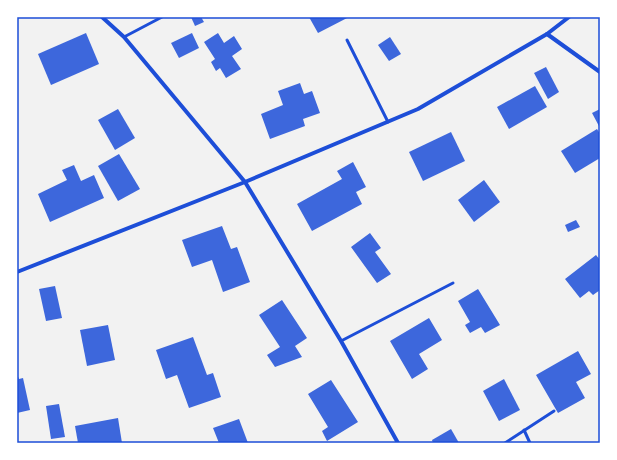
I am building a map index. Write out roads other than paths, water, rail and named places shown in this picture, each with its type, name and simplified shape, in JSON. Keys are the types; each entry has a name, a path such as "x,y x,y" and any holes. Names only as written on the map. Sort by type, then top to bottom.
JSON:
{"street":[{"path":"102,17 124,37 245,182 341,341 398,443"},
{"path":"17,272 245,182 418,109 547,34 570,17"},
{"path":"547,34 600,72"}],"lane":[{"path":"124,37 162,17"},
{"path":"347,40 388,122"},
{"path":"341,341 453,283"},
{"path":"504,443 554,411"},
{"path":"524,430 530,443"}]}
